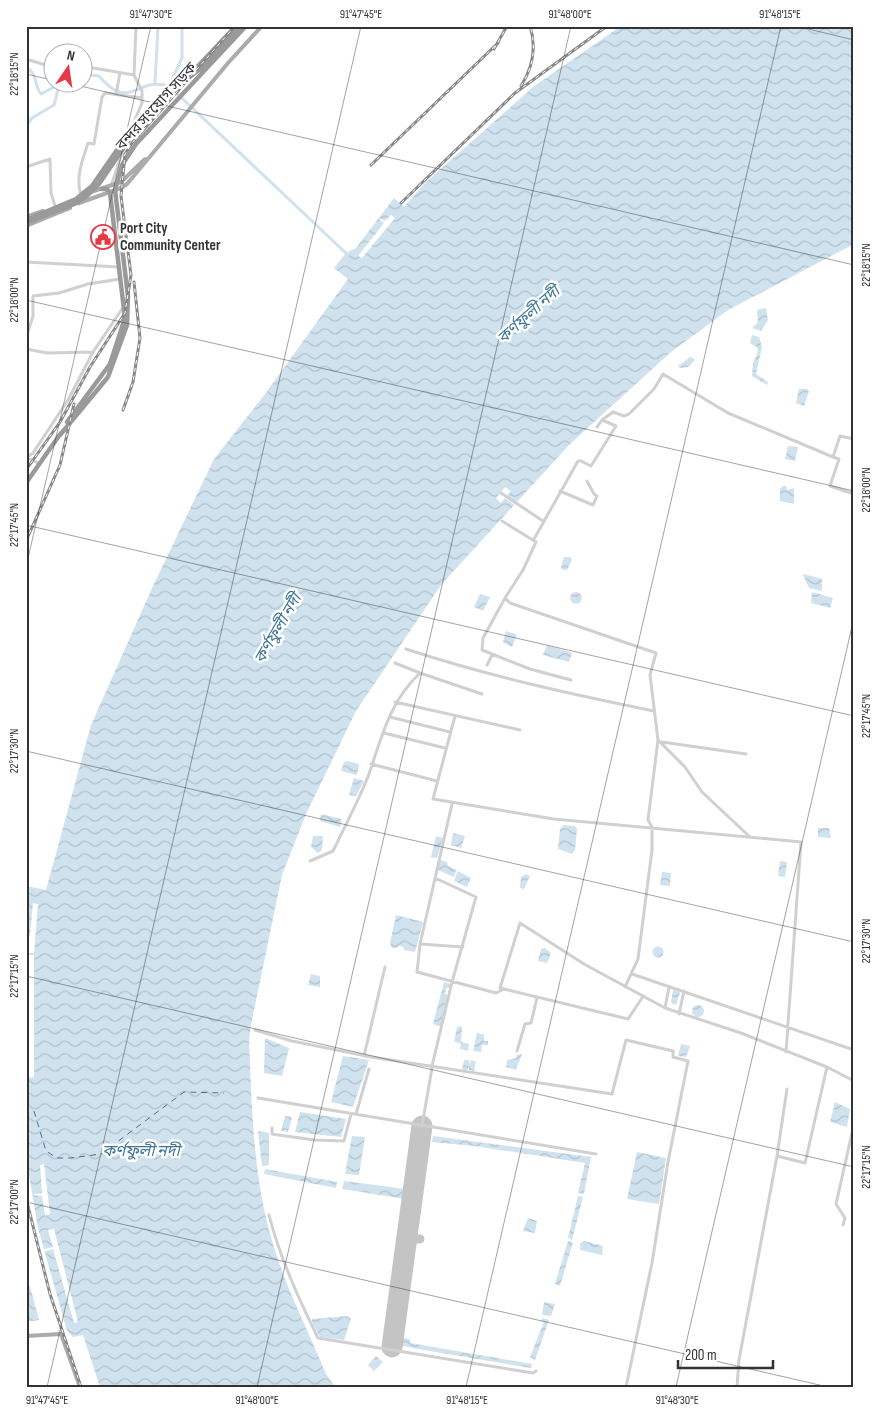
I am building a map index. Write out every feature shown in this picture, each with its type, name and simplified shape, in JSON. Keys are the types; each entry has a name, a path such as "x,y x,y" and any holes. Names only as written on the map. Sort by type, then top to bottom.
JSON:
{"highway":[{"path":"26,221 76,199 92,186 126,137 166,90 199,65 236,26"},
{"path":"26,221 77,202 88,195 99,184 131,137 170,92 200,69 242,26"},
{"name":"বন্দর সংযোগ সড়ক","path":"60,435 108,377 127,325 128,296 115,197 117,180 122,165 136,144 246,26"},
{"path":"26,483 60,435 78,405 104,375 110,364 125,318 110,193 107,189 102,189"}],"main road":[{"path":"26,221 110,193 127,184 200,96 262,26"},
{"path":"26,221 81,195 123,181 153,152"},
{"path":"26,1336 61,1334 80,1387"}],"street":[{"path":"111,186 142,98 142,91 134,75 136,26"},
{"path":"26,59 42,64"},
{"path":"92,68 134,75"},
{"path":"116,94 120,72"},
{"path":"81,195 82,157 88,144 94,144 102,97 105,94 116,94 142,98"},
{"path":"26,167 50,159 51,193 55,206"},
{"path":"26,262 119,267"},
{"path":"26,338 33,316 33,296 59,293 88,284 120,279"},
{"path":"40,464 27,458 68,400 93,352 125,306"},
{"path":"26,349 47,352 93,352"},
{"path":"597,427 602,420 613,412 624,416 629,414 654,389 663,374 728,413 839,460 830,486 853,493 854,485"},
{"path":"571,680 492,655 482,650 483,638 534,548 534,539 543,521 578,461 591,466 616,426 602,420"},
{"path":"833,457 840,436 854,439"},
{"path":"560,491 593,505 597,496 587,481"},
{"path":"501,493 543,521"},
{"path":"502,521 534,539"},
{"path":"505,598 510,603 656,653 650,675 659,741 648,820 652,827 652,850 638,959 625,987"},
{"path":"406,649 465,668 538,688 654,711"},
{"path":"488,665 492,655"},
{"path":"395,663 482,694"},
{"path":"310,860 333,851 372,764 395,702 405,687 420,673"},
{"path":"395,702 520,730"},
{"path":"455,716 433,799 452,804 554,819 801,842 786,1052"},
{"path":"390,717 450,732"},
{"path":"384,733 445,748"},
{"path":"659,741 746,754"},
{"path":"659,741 685,767 702,792 750,837"},
{"path":"372,764 437,781"},
{"path":"452,804 420,944 417,972 496,993 504,989"},
{"path":"422,1126 432,1067 452,982 476,897 435,878"},
{"path":"642,998 628,1019 500,988 520,923 642,998 679,1014 706,1021 827,1067 854,1081"},
{"path":"420,944 463,947"},
{"path":"364,1056 385,967"},
{"path":"632,974 854,1050"},
{"path":"665,1008 668,986"},
{"path":"679,1014 684,991"},
{"path":"517,1052 526,1024 531,1024 537,998"},
{"path":"255,1030 292,1041 364,1056 612,1094 626,1040 673,1051 673,1057 688,1061 668,1162 652,1263 626,1387"},
{"path":"777,1156 805,1163 827,1067"},
{"path":"272,1128 272,1134 288,1137 344,1140 369,1069"},
{"path":"737,1387 739,1360 777,1156 786,1089"},
{"path":"258,1098 596,1154"},
{"path":"842,1225 845,1218 836,1204 854,1124"},
{"path":"270,1215 276,1242 292,1287 318,1338 533,1373 536,1371"}],"water":[{"name":"কর্ণফুলী নদী","path":"621,26 854,26 854,244 728,310 671,352 570,444 441,585 356,711 306,814 282,875 251,1025 249,1040 251,1092 258,1170 267,1222 274,1247 298,1311 326,1374 335,1387 100,1387 83,1335 73,1337 67,1331 38,1228 26,1157 27,886 46,890 91,725 153,586 214,459 265,394 348,279 334,268 346,253 356,248 394,198 404,207 425,183 533,87"},
{"path":"766,308 768,320 761,331 752,328 758,322 757,310"},
{"path":"752,335 759,337 762,347 756,374 768,382 767,385 752,376 753,363 758,352 757,347 750,343"},
{"path":"690,357 695,360 688,367 680,368 678,366"},
{"path":"799,389 807,389 809,391 804,406 796,403"},
{"path":"788,446 798,447 795,461 785,459"},
{"path":"786,486 787,490 794,488 794,504 780,501 780,489"},
{"path":"564,557 570,557 572,560 567,570 561,568"},
{"path":"804,574 822,579 822,591 809,588"},
{"path":"574,592 578,592 582,598 578,604 574,604 570,600 570,596"},
{"path":"812,592 833,598 830,608 811,603"},
{"path":"480,594 490,597 483,611 474,607"},
{"path":"506,631 517,635 512,647 503,642"},
{"path":"547,645 572,653 569,662 543,655"},
{"path":"344,762 359,764 357,775 341,771"},
{"path":"354,778 364,781 356,796 349,795"},
{"path":"321,814 342,819 340,827 320,821"},
{"path":"564,825 575,826 577,829 575,850 572,854 558,849 560,829"},
{"path":"818,828 829,828 831,838 818,837"},
{"path":"453,833 465,836 461,848 451,845"},
{"path":"313,836 323,836 322,850 318,853 311,847"},
{"path":"436,836 443,838 437,858 431,857"},
{"path":"440,860 447,862 448,866 456,870 454,877 438,870"},
{"path":"780,861 787,862 785,877 778,876"},
{"path":"458,871 471,878 467,887 454,881"},
{"path":"662,872 671,873 670,886 660,885"},
{"path":"526,874 530,876 524,889 520,888 521,877"},
{"path":"396,915 423,922 415,952 404,950 399,945 397,948 392,948 390,943"},
{"path":"658,946 664,952 658,958 652,952"},
{"path":"545,948 551,953 547,963 538,961 541,949"},
{"path":"311,974 320,976 320,987 308,985"},
{"path":"444,982 451,984 451,988 446,988 445,994 448,995 441,1027 433,1024"},
{"path":"673,990 680,992 676,1005 671,1003"},
{"path":"698,1005 704,1011 698,1017 692,1011"},
{"path":"462,1026 461,1042 469,1044 468,1051 460,1049 461,1043 454,1042 457,1027"},
{"path":"477,1033 484,1035 484,1041 488,1041 488,1045 482,1045 481,1052 473,1051"},
{"path":"265,1038 289,1048 282,1076 264,1073"},
{"path":"681,1044 690,1046 686,1057 678,1056"},
{"path":"522,1054 516,1070 506,1067 507,1060"},
{"path":"343,1056 369,1060 353,1107 331,1102"},
{"path":"464,1060 469,1060 470,1065 471,1060 476,1062 474,1071 469,1070 469,1067 467,1070 462,1070"},
{"path":"835,1102 850,1109 847,1127 830,1122"},
{"path":"300,1112 346,1119 341,1137 295,1132"},
{"path":"285,1116 292,1117 288,1132 281,1131"},
{"path":"258,1132 269,1133 269,1165 262,1166"},
{"path":"352,1136 365,1137 359,1175 345,1174"},
{"path":"433,1136 591,1157 584,1194 578,1193 585,1163 475,1146 432,1142"},
{"path":"637,1152 666,1158 659,1204 627,1199"},
{"path":"265,1169 337,1182 336,1188 264,1174"},
{"path":"344,1181 406,1189 405,1199 342,1189"},
{"path":"578,1196 583,1197 572,1240 568,1238"},
{"path":"528,1218 537,1221 535,1233 523,1231"},
{"path":"568,1241 573,1242 560,1286 555,1284"},
{"path":"584,1241 603,1246 602,1255 580,1250 580,1244"},
{"path":"30,1286 39,1320 26,1322 26,1287"},
{"path":"544,1302 555,1304 551,1316 542,1315"},
{"path":"347,1316 351,1319 344,1340 320,1337 312,1322 312,1319"},
{"path":"542,1318 549,1320 535,1360 530,1357 544,1322 541,1321"},
{"path":"402,1338 410,1339 410,1343 532,1364 531,1368 418,1349 399,1345"},
{"path":"376,1356 383,1362 374,1371 368,1365"}],"pier":[{"path":"391,215 395,218 362,258 358,256 384,223 377,217 385,221"},
{"path":"505,487 511,491 507,496 517,504 516,506 505,498 501,503 496,498"},
{"path":"33,903 38,904 34,953 28,953 26,944 30,935"},
{"path":"26,955 34,955 34,1077 28,1078 26,997 28,959"},
{"path":"44,1164 50,1214 45,1215 42,1196 31,1195 42,1193 40,1165"},
{"path":"54,1229 78,1322 74,1323 53,1249 42,1252 41,1250 53,1247 48,1230"}],"waterway":[{"path":"155,83 158,26"},
{"path":"169,86 182,58 182,26"},
{"path":"26,68 34,76 41,94 45,92"},
{"path":"92,75 99,76 118,92 126,93 148,85 169,86 348,255"},
{"path":"26,126 32,118 54,105 57,92"}],"ferry route":[{"path":"34,1111 46,1151 57,1158 71,1158 101,1154 184,1092 224,1093"}],"taxiway":[{"path":"407,1238 420,1239"}],"runway":[{"path":"392,1347 422,1126"}],"railway":[{"path":"26,470 60,422 90,367 125,313 131,275 121,196 125,154 132,143 235,26"},
{"path":"494,49 507,26"},
{"path":"521,86 533,57 530,26"},
{"path":"401,203 515,93 607,26"},
{"path":"371,165 498,43"},
{"path":"123,410 133,382 140,338 134,282"},
{"path":"26,541 60,465 74,404"},
{"path":"26,1198 50,1294 81,1387"}],"place":[{"name":"Port City Community Center","path":"103,237"}]}
